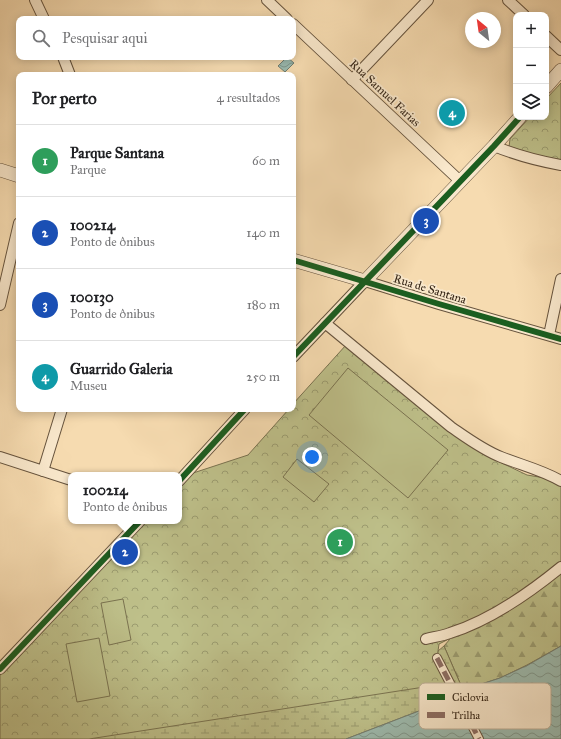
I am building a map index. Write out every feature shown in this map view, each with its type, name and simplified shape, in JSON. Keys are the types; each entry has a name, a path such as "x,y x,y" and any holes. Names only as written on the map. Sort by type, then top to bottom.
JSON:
{"street":[{"path":"34,0 42,16"},
{"path":"267,0 284,16"},
{"path":"352,80 428,0"},
{"path":"508,0 521,12"},
{"name":"Rua Samuel Farias","path":"296,27 460,181"},
{"path":"549,39 561,50"},
{"path":"64,60 69,72"},
{"path":"549,84 561,70"},
{"path":"296,354 517,120"},
{"path":"494,146 530,159 561,165"},
{"path":"0,170 16,175"},
{"path":"0,305 16,236"},
{"name":"Rua de Santana","path":"296,261 561,339"},
{"path":"549,335 561,279"},
{"path":"325,323 451,427 470,440 501,457 553,476 561,481"},
{"path":"44,471 61,412"},
{"path":"182,478 242,412"},
{"path":"0,458 68,479"},
{"path":"0,669 137,524"},
{"path":"426,639 450,633 482,620 506,607 544,581 561,567"},
{"path":"437,658 450,683"},
{"path":"474,729 479,739"}],"green space":[{"path":"561,83 561,162 553,161 509,147 510,139 527,120 549,120 549,96"},
{"path":"346,345 483,454 527,475 557,480 561,483 561,564 487,617 439,644 437,658 450,683 419,683 419,688 89,739 0,739 0,663 137,524 182,524 182,478 184,476 248,455 286,412 296,412 296,401"},
{"path":"348,368 448,450 408,498 309,415"},
{"path":"297,459 329,484 314,502 283,477"},
{"path":"561,527 561,646 500,678 485,683 460,683 444,646 469,617"},
{"path":"123,599 131,640 109,645 101,603"},
{"path":"99,638 110,696 77,702 66,644"},
{"path":"444,646 460,683 419,683 419,711 346,739 0,739 0,723 437,658 438,651"}],"water":[{"path":"284,60 290,60 294,63 285,72 278,66"},
{"path":"561,646 561,739 346,739 419,711 419,729 551,729 551,683 485,683 500,678 528,665"}],"marked path":[{"path":"437,658 450,683"},
{"path":"474,729 479,739"}],"cycle path":[{"path":"296,354 517,120"},
{"path":"296,261 561,339"},
{"path":"182,478 242,412"},
{"path":"0,669 137,524"}],"place":[{"name":"Guarrido Galeria","path":"452,113"},
{"name":"100130","path":"426,221"},
{"name":"Parque Santana","path":"340,542"},
{"name":"100214","path":"125,552"}]}
